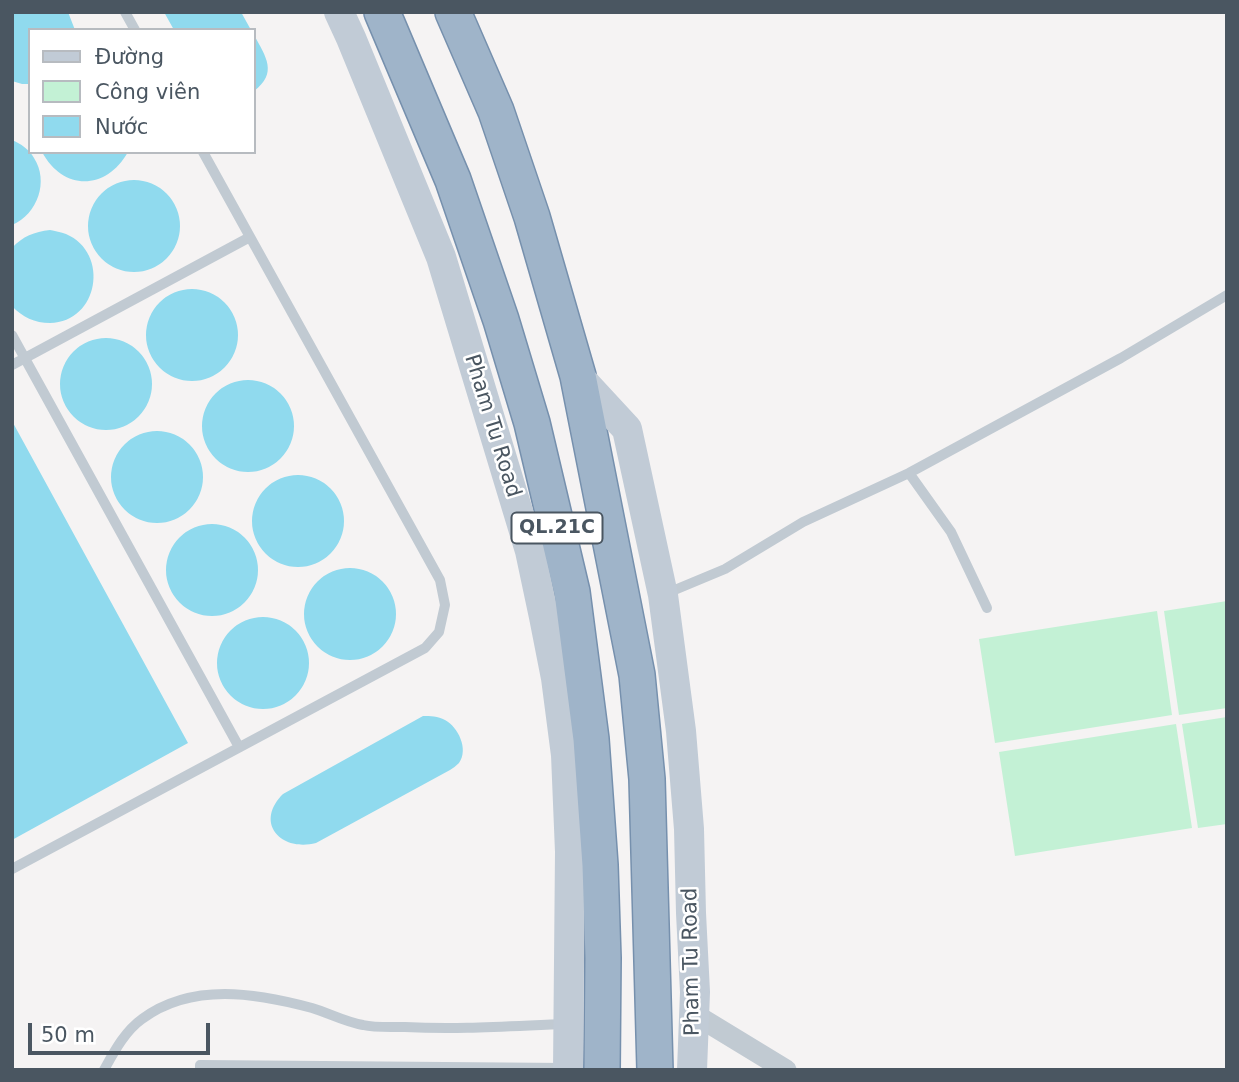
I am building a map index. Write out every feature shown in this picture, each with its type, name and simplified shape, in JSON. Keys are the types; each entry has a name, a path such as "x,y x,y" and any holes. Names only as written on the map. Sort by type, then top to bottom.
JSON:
{"highway":[{"name":"Pham Tu Road","path":"382,12 465,210 532,423 572,592 559,614 591,739 600,865 602,1070"},
{"name":"Pham Tu Road","path":"453,12 496,111 532,217 578,376 637,675 648,779 655,1070"}],"main road":[{"name":"Pham Tu Road","path":"339,12 441,257 530,551 559,614 556,678 566,755 570,852 568,1069"},
{"name":"Pham Tu Road","path":"578,376 627,429 663,595 681,730 689,829 695,992 692,1070"}],"street":[{"path":"694,1014 786,1070"}],"lane":[{"path":"125,12 134,28"},
{"path":"12,869 425,648 439,632 445,605 440,580 204,154"},
{"path":"12,365 250,237"},
{"path":"663,595 725,569 803,522 909,473 1121,358 1227,295"},
{"path":"12,335 239,747"},
{"path":"909,473 951,532 987,608"},
{"path":"104,1070 120,1043 141,1020 170,1002 201,995 241,994 277,1000 362,1025 437,1029 568,1024"},
{"path":"200,1070 200,1065 568,1069"}],"green space":[{"path":"1227,601 1227,708 1179,715 1164,611"},
{"path":"1157,611 1172,715 995,743 979,639"},
{"path":"1227,717 1227,824 1198,828 1182,724"},
{"path":"1176,724 1192,828 1015,856 999,752"}],"water":[{"path":"12,12 68,12 74,28 28,28 28,84 12,81"},
{"path":"164,12 241,12 250,28 173,28"},
{"path":"256,39 268,64 266,78 256,89"},
{"path":"12,140 25,147 28,154 32,155 41,177 34,205 29,213 12,225"},
{"path":"43,154 127,154 108,174 85,181 61,174"},
{"path":"134,180 152,183 167,193 177,208 180,226 177,244 167,259 152,269 134,272 116,269 101,259 91,244 88,226 91,208 101,193 116,183"},
{"path":"50,230 66,234 80,243 89,256 93,285 88,299 79,311 67,320 50,323 29,319 12,306 12,248 29,235"},
{"path":"192,289 210,292 225,302 235,317 238,335 235,353 225,368 210,378 192,381 174,378 159,368 149,353 146,335 149,317 159,302 174,292"},
{"path":"106,338 124,341 139,351 149,366 152,384 149,402 139,417 124,427 106,430 88,427 73,417 63,402 60,384 63,366 73,351 88,341"},
{"path":"248,380 266,383 281,393 291,408 294,426 291,444 281,459 266,469 248,472 230,469 215,459 205,444 202,426 205,408 215,393 230,383"},
{"path":"12,421 188,743 12,840"},
{"path":"157,431 175,434 190,444 200,459 203,477 200,495 190,510 175,520 157,523 139,520 124,510 114,495 111,477 114,459 124,444 139,434"},
{"path":"298,475 316,478 331,488 341,503 344,521 341,539 331,554 316,564 298,567 280,564 265,554 255,539 252,521 255,503 265,488 280,478"},
{"path":"212,524 230,527 245,537 255,552 258,570 255,588 245,603 230,613 212,616 194,613 179,603 169,588 166,570 169,552 179,537 194,527"},
{"path":"350,568 368,571 383,581 393,596 396,614 393,632 383,647 368,657 350,660 332,657 317,647 307,632 304,614 307,596 317,581 332,571"},
{"path":"263,617 281,620 296,630 306,645 309,663 306,681 296,696 281,706 263,709 245,706 230,696 220,681 217,663 220,645 230,630 245,620"},
{"path":"423,716 442,719 450,723 458,733 463,751 456,766 316,843 292,843 276,833 271,825 271,815 283,794"}]}
